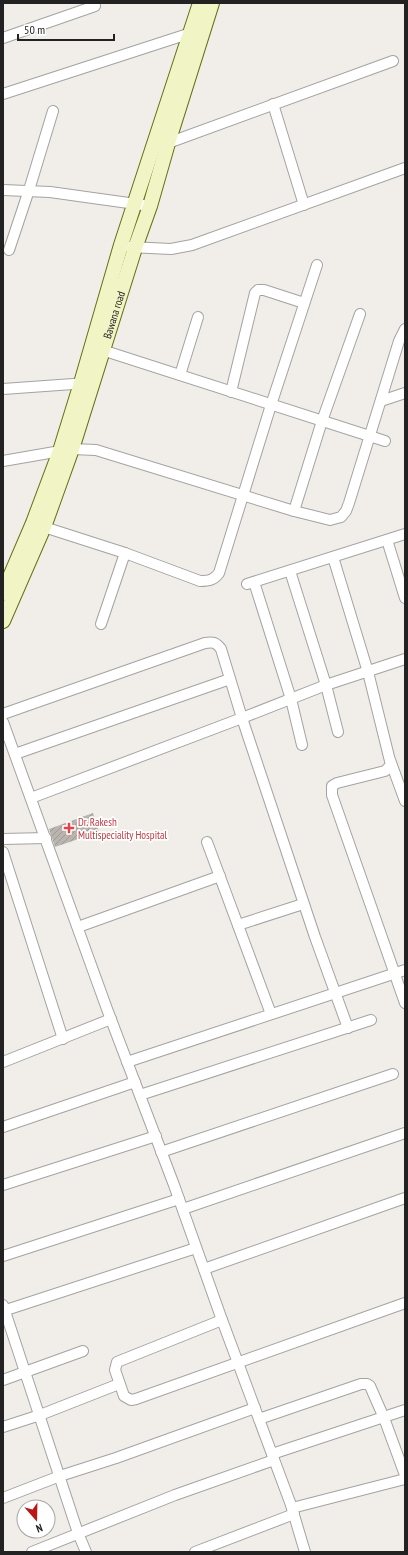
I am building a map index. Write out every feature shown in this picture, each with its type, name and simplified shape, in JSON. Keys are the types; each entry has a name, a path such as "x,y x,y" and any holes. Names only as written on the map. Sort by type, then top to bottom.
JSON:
{"street":[{"name":"Bawana road","path":"3,621 44,527 128,247 150,206 197,31 200,3"},
{"name":"Bawana road","path":"87,383 102,350 128,247 135,204 197,31 212,3"},
{"path":"3,38 95,6"},
{"path":"3,94 197,31"},
{"path":"168,143 393,61"},
{"path":"273,104 304,204"},
{"path":"9,250 53,110"},
{"path":"128,247 182,248 405,168"},
{"path":"3,190 29,190 150,206"},
{"path":"44,527 125,553 200,581 207,581 214,578 219,573 271,405 317,265"},
{"path":"231,392 255,293 258,290 264,290 304,303"},
{"path":"294,511 322,421 360,314"},
{"path":"180,375 198,317"},
{"path":"3,461 66,450 96,450 294,511 330,520 341,517 346,511 349,503 399,341 405,329"},
{"path":"102,350 385,441"},
{"path":"3,389 87,383"},
{"path":"381,401 405,393"},
{"name":"Bawana road","path":"3,593 66,450"},
{"path":"302,745 291,699 250,583 405,534"},
{"path":"387,540 405,598"},
{"path":"101,624 125,553"},
{"path":"333,557 368,672 390,760 405,801"},
{"path":"290,571 326,685 338,732"},
{"path":"3,714 205,643 212,642 218,644 221,648 242,718 304,904 348,1028"},
{"path":"31,798 326,685 405,659"},
{"path":"15,754 230,679"},
{"path":"3,722 293,1511 305,1552"},
{"path":"390,760 391,765 385,771 337,783 332,786 331,790 405,1003"},
{"path":"3,839 46,838"},
{"path":"207,842 271,1014"},
{"path":"3,852 63,1039"},
{"path":"78,927 220,876"},
{"path":"238,925 304,904"},
{"path":"127,1062 405,970"},
{"path":"3,1062 111,1019"},
{"path":"140,1095 371,1020"},
{"path":"161,1152 393,1074"},
{"path":"3,1128 135,1082"},
{"path":"183,1209 405,1133"},
{"path":"3,1185 156,1136"},
{"path":"204,1269 405,1198"},
{"path":"3,1256 179,1199"},
{"path":"86,1552 78,1533 4,1309 196,1248"},
{"path":"222,1320 117,1362 115,1366 119,1384 124,1396 132,1400 405,1303"},
{"path":"3,1380 83,1351"},
{"path":"3,1427 40,1415 119,1384"},
{"path":"259,1419 361,1384 367,1384 370,1386 384,1418 405,1475"},
{"path":"3,1498 60,1476 116,1458 255,1408"},
{"path":"32,1552 273,1457 405,1410"},
{"path":"195,1552 293,1511 405,1479"}],"building":[{"path":"93,813 99,832 55,847 49,829"}],"place":[{"name":"Dr. Rakesh Multispeciality Hospital","path":"69,828"}]}
